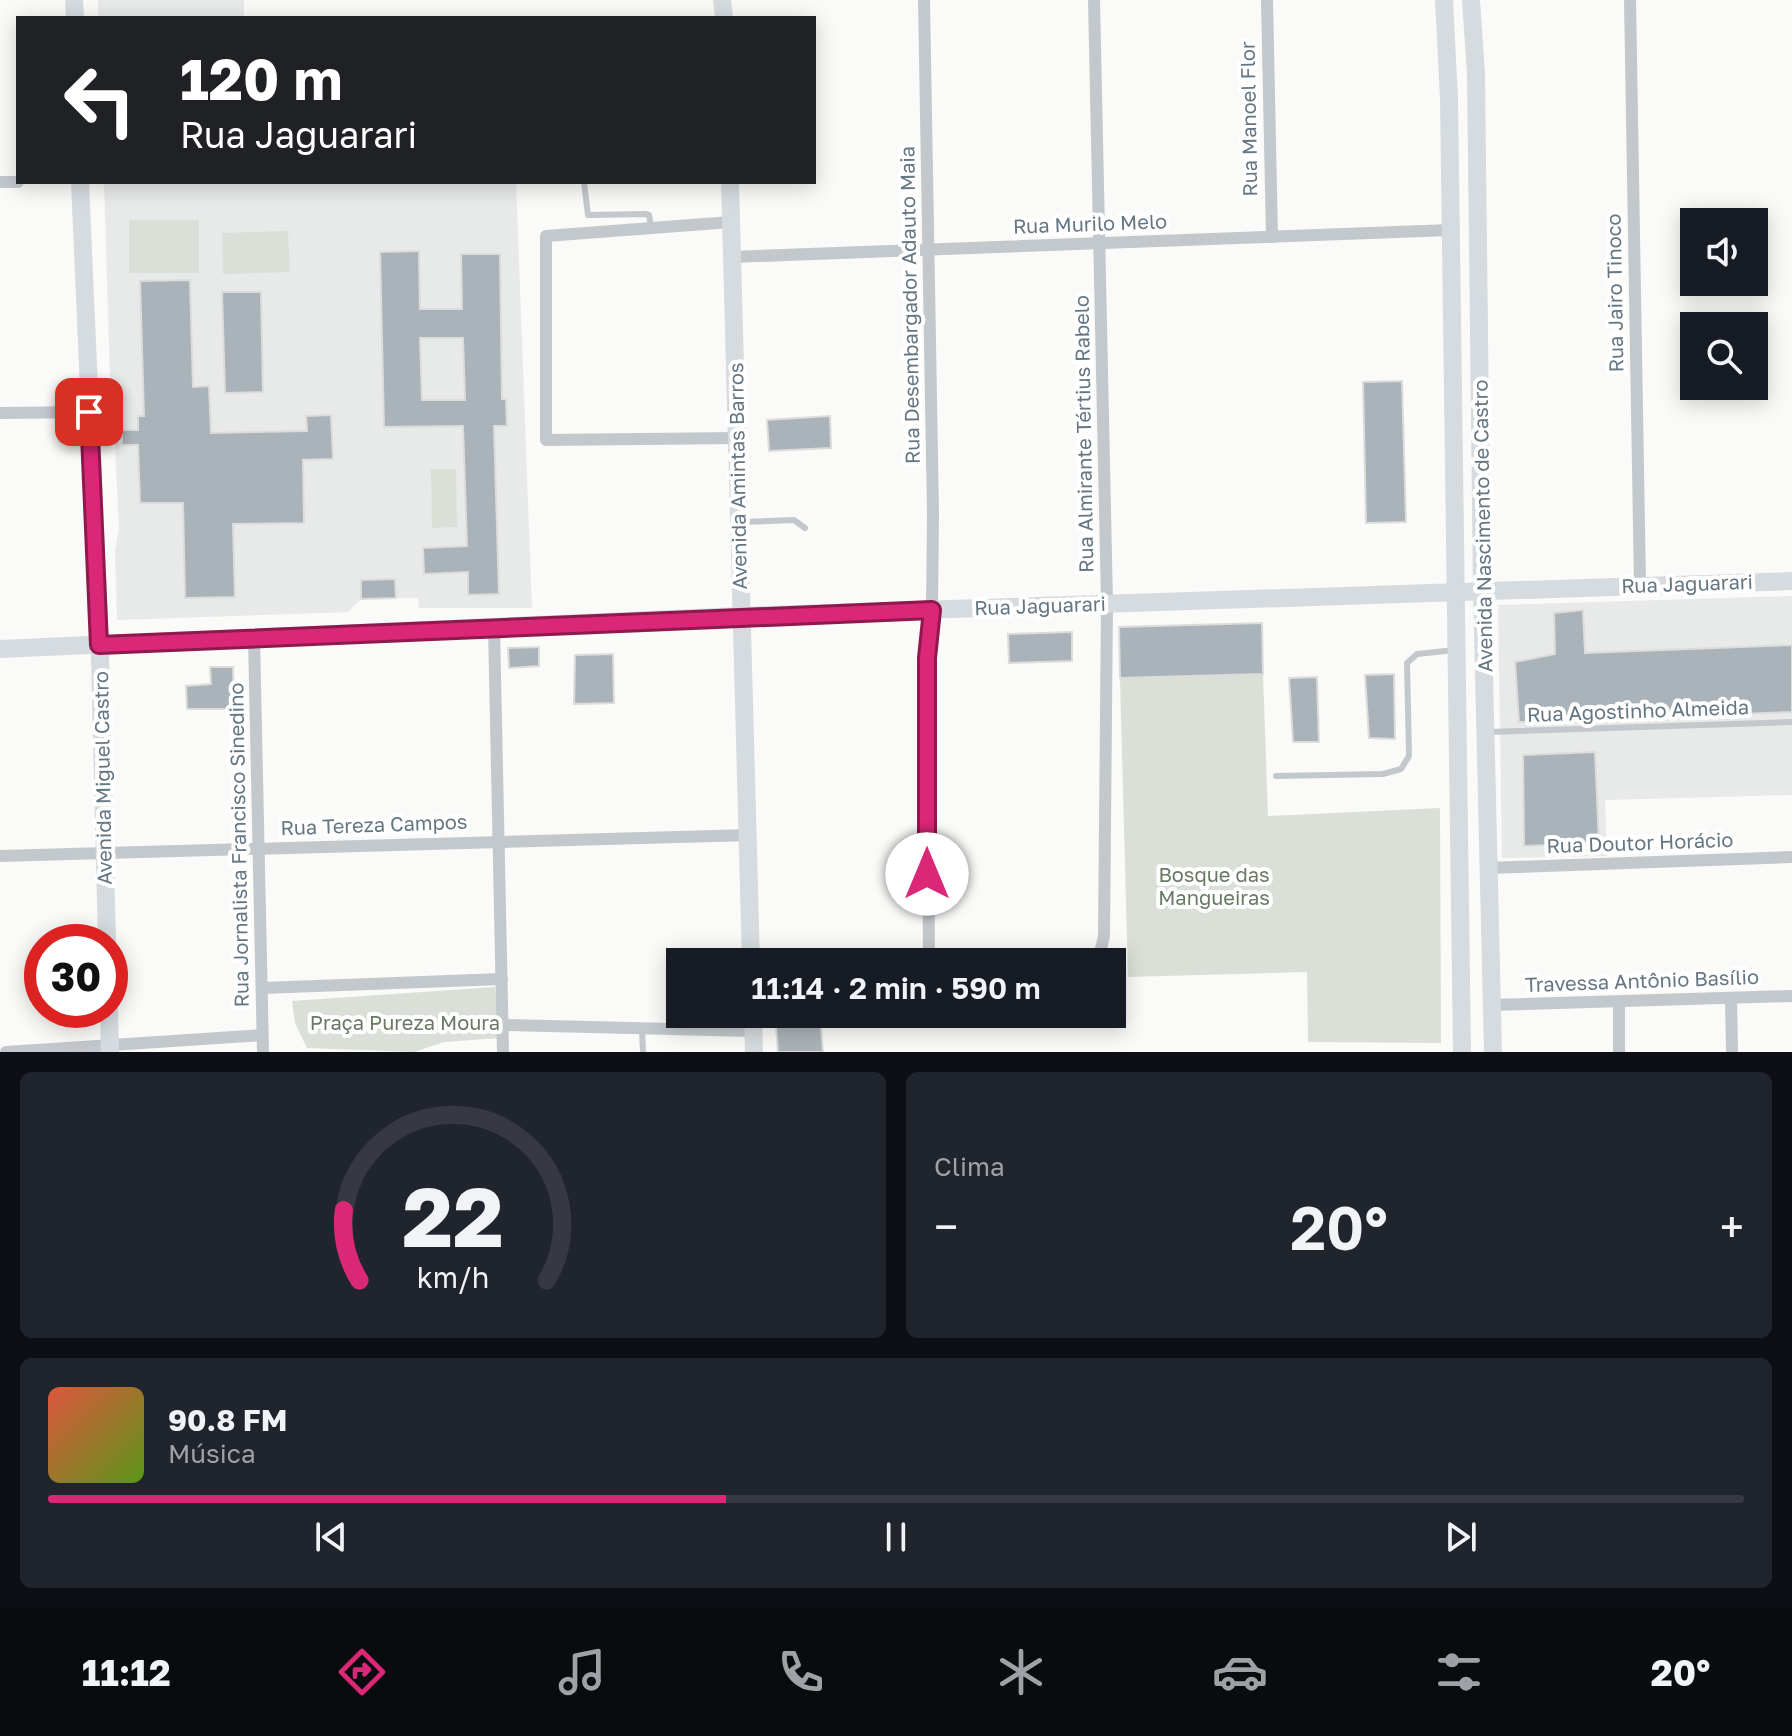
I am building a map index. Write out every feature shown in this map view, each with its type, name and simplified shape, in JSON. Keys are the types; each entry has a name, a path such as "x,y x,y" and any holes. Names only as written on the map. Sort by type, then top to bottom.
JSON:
{"main road":[{"name":"Avenida Nascimento de Castro","path":"1444,0 1449,98 1461,1052"},
{"name":"Avenida Nascimento de Castro","path":"1471,0 1476,74 1482,590 1493,1052"},
{"path":"1449,98 1476,74"},
{"name":"Avenida Miguel Castro","path":"80,184 99,645 107,924"},
{"name":"Avenida Amintas Barros","path":"730,184 751,948"},
{"path":"1451,326 1481,372"},
{"name":"Rua Jaguarari","path":"0,649 741,616 1792,581"},
{"path":"1459,827 1486,798"},
{"path":"109,1028 110,1050"},
{"path":"753,1028 754,1052"}],"street":[{"name":"Rua Desembargador Adauto Maia","path":"924,0 932,610 927,658 929,948"},
{"name":"Rua Almirante Tértius Rabelo","path":"1094,0 1107,603 1104,936 1101,948"},
{"name":"Rua Manoel Flor","path":"1267,0 1272,237"},
{"name":"Rua Jairo Tinoco","path":"1630,0 1640,585"},
{"path":"731,222 546,236 546,440 738,438"},
{"name":"Rua Murilo Melo","path":"732,257 1450,230"},
{"path":"0,413 89,412"},
{"path":"494,627 503,1052"},
{"name":"Rua Jornalista Francisco Sinedino","path":"254,638 263,1052"},
{"name":"Rua Tereza Campos","path":"0,856 750,835"},
{"name":"Rua Doutor Horácio","path":"1488,868 1792,857"},
{"path":"263,988 502,979"},
{"name":"Travessa Antônio Basílio","path":"1493,1005 1792,996"},
{"path":"1731,998 1732,1052"},
{"path":"1619,1003 1619,1052"},
{"path":"503,1025 666,1028"},
{"path":"6,1052 110,1050 262,1035"}],"lane":[{"path":"584,184 588,215 645,214 649,215 651,227"},
{"path":"741,522 794,520 805,528"},
{"path":"1276,776 1383,774 1401,769 1409,756 1407,663 1417,654 1455,650"},
{"name":"Rua Agostinho Almeida","path":"1485,732 1792,722"},
{"path":"642,1029 643,1052"}],"shaded area":[{"path":"98,0 244,0 244,16 98,16"},
{"path":"104,184 516,184 532,608 419,608 418,598 361,599 348,612 117,620 115,552 119,527 115,444 112,444"},
{"path":"1792,596 1792,795 1605,800 1607,856 1502,858 1498,605"}],"green space":[{"path":"129,220 199,220 199,273 129,273"},
{"path":"288,231 290,272 223,274 222,233"},
{"path":"431,469 456,469 457,527 432,528"},
{"name":"Bosque das Mangueiras","path":"1263,674 1268,816 1440,808 1441,1043 1308,1042 1307,972 1128,977 1120,678"},
{"name":"Praça Pureza Moura","path":"495,987 499,1038 444,1042 414,1052 307,1048 295,1023 292,1001"}],"building":[{"path":"419,251 420,309 462,309 461,254 500,254 502,399 506,399 507,426 494,426 499,594 468,595 468,572 424,574 423,548 467,546 463,426 384,427 380,252","holes":["420,338 463,338 465,400 422,400"]},
{"path":"190,280 193,387 209,386 211,433 307,431 306,416 331,415 333,459 303,460 304,523 233,524 235,597 185,598 183,503 140,503 138,445 122,445 122,430 138,430 138,416 144,416 140,281"},
{"path":"222,292 261,292 263,392 225,393"},
{"path":"1402,381 1406,522 1366,523 1363,382"},
{"path":"830,416 831,448 769,451 767,420"},
{"path":"395,579 396,598 361,599 361,580"},
{"path":"1583,610 1585,653 1792,645 1792,712 1519,722 1515,662 1555,654 1554,613"},
{"path":"1262,623 1263,674 1120,678 1119,627"},
{"path":"1072,632 1072,661 1009,663 1008,634"},
{"path":"539,647 539,666 509,668 508,648"},
{"path":"613,654 614,703 574,704 575,655"},
{"path":"210,667 233,667 234,709 187,709 186,686 211,684"},
{"path":"1394,674 1395,739 1369,738 1365,675"},
{"path":"1317,677 1319,742 1293,742 1289,678"},
{"path":"1595,752 1599,843 1524,846 1523,755"},
{"path":"776,1028 821,1028 823,1052 778,1052"}],"route":[{"path":"89,412 99,645 932,610 927,658 927,874"}]}
